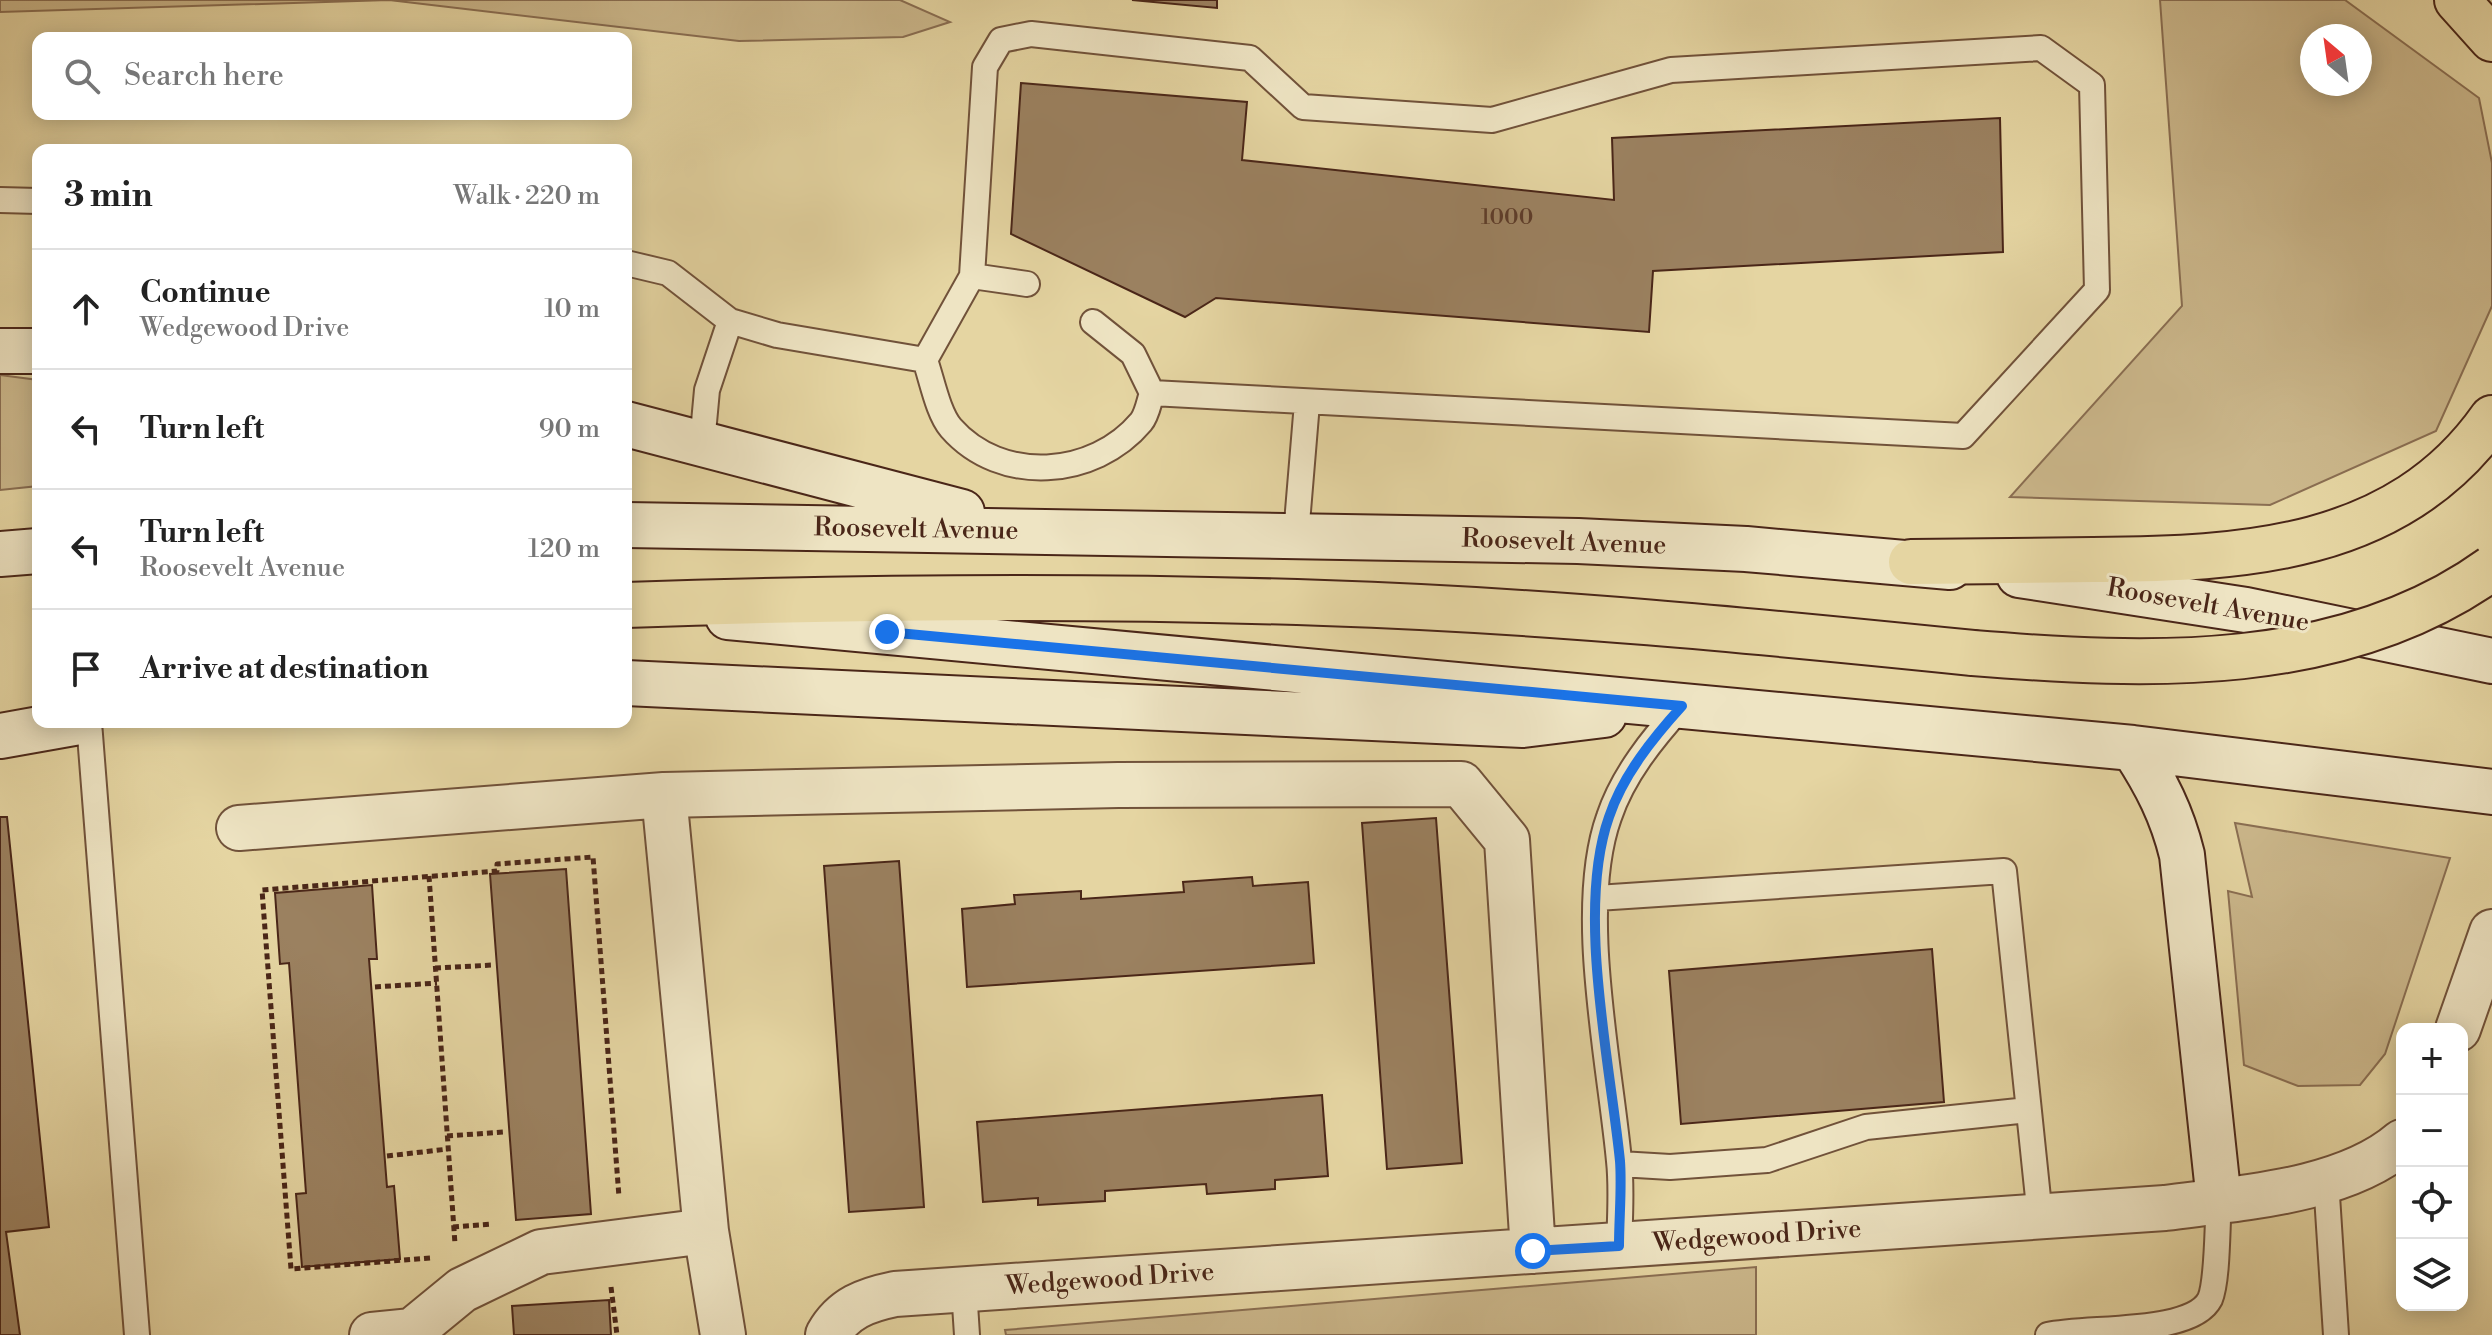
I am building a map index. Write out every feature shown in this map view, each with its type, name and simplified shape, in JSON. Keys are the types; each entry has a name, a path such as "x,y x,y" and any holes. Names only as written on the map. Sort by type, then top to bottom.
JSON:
{"highway":[{"path":"2457,0 2492,39"},
{"path":"1911,562 2205,558 2313,540 2361,524 2403,502 2446,471 2476,441 2492,418"},
{"path":"632,606 869,597 1323,603 1613,619 1973,653 2157,664 2275,652 2378,626 2421,609 2492,568"}],"main road":[{"path":"0,351 32,351"},
{"path":"632,426 879,493 1042,531"},
{"name":"Roosevelt Avenue","path":"632,525 1578,541 1911,562 2069,581 2246,610 2492,661"},
{"path":"632,607 2133,748 2492,792"},
{"path":"632,683 1523,725 1682,706"},
{"path":"0,736 45,728"},
{"path":"2133,748 2159,787 2174,821 2182,855 2219,1201"},
{"path":"239,828 664,795 1102,785 1461,784 1507,840 1533,1251"},
{"path":"664,795 706,1231 723,1335"},
{"path":"2460,1023 2492,932"},
{"name":"Wedgewood Drive","path":"828,1335 847,1311 864,1301 895,1294 2040,1217 2219,1201 2326,1180 2373,1162 2396,1146"},
{"path":"372,1335 412,1331 461,1272 541,1252 706,1231"}],"lane":[{"path":"1093,322 1133,354 1152,393 1143,420 1105,454 1043,469 987,459 950,427 925,360 972,276 985,67 1001,40 1031,34 1250,58 1303,107 1492,120 1671,70 2041,48 2092,85 2097,290 1963,436 1152,393"},
{"path":"0,200 32,201"},
{"path":"632,264 668,273 730,321 777,335 925,360"},
{"path":"972,276 1027,284"},
{"path":"702,444 707,390 730,321"},
{"path":"1296,535 1307,403"},
{"path":"1619,1246 1620,1164 1600,1005 1597,898 1601,846 1609,815 1639,761 1682,706"},
{"path":"89,728 137,1335"},
{"path":"1597,898 2004,871 2040,1217"},
{"path":"1620,1164 1670,1167 1767,1160 1866,1127 2028,1110"},
{"path":"2326,1180 2336,1335"},
{"path":"2048,1335 2071,1330 2126,1329 2194,1318 2210,1299 2219,1201"},
{"path":"964,1289 967,1335"}],"path":[{"path":"429,876 453,1227 461,1272 291,1269 262,890 429,876 497,871 497,864 593,857 619,1199"},
{"path":"435,968 493,965"},
{"path":"375,987 437,983"},
{"path":"447,1136 504,1132"},
{"path":"387,1156 448,1149"},
{"path":"453,1227 499,1224"},
{"path":"596,1287 611,1286 617,1335"}],"shaded area":[{"path":"0,0 389,0 0,12"},
{"path":"389,0 900,0 950,22 903,37 739,41"},
{"path":"2160,0 2345,0 2479,98 2492,163 2492,306 2436,431 2270,505 2010,497 2182,306"},
{"path":"0,375 32,379 32,487 0,490"},
{"path":"2235,823 2450,858 2385,1054 2360,1085 2298,1086 2244,1065 2228,891 2252,897"},
{"path":"1756,1267 1756,1335 1006,1335 1005,1330"}],"building":[{"path":"1132,0 1217,0 1217,8"},
{"path":"1021,83 1247,102 1242,160 1614,200 1612,138 2000,118 2003,252 1653,271 1649,332 1216,298 1185,317 1011,234"},
{"path":"0,817 7,817 49,1227 6,1232 20,1335 0,1335"},
{"path":"1436,818 1462,1163 1387,1169 1362,823"},
{"path":"899,861 924,1207 849,1212 824,866"},
{"path":"566,869 591,1214 516,1220 490,874"},
{"path":"1252,877 1253,886 1308,882 1314,963 967,987 962,909 1015,904 1014,895 1081,891 1081,899 1184,892 1183,882"},
{"path":"372,885 377,959 369,959 387,1187 394,1186 400,1259 302,1267 296,1194 306,1193 289,963 280,964 275,893"},
{"path":"1932,949 1944,1102 1681,1124 1669,971"},
{"path":"1322,1095 1328,1176 1275,1180 1275,1189 1207,1194 1206,1184 1105,1191 1105,1201 1038,1205 1038,1198 983,1202 977,1122"},
{"path":"609,1300 611,1335 514,1335 512,1306"}],"route":[{"path":"887,632 1682,706 1655,737 1621,790 1609,815 1598,870 1600,1005 1620,1164 1619,1246 1533,1251"}]}
